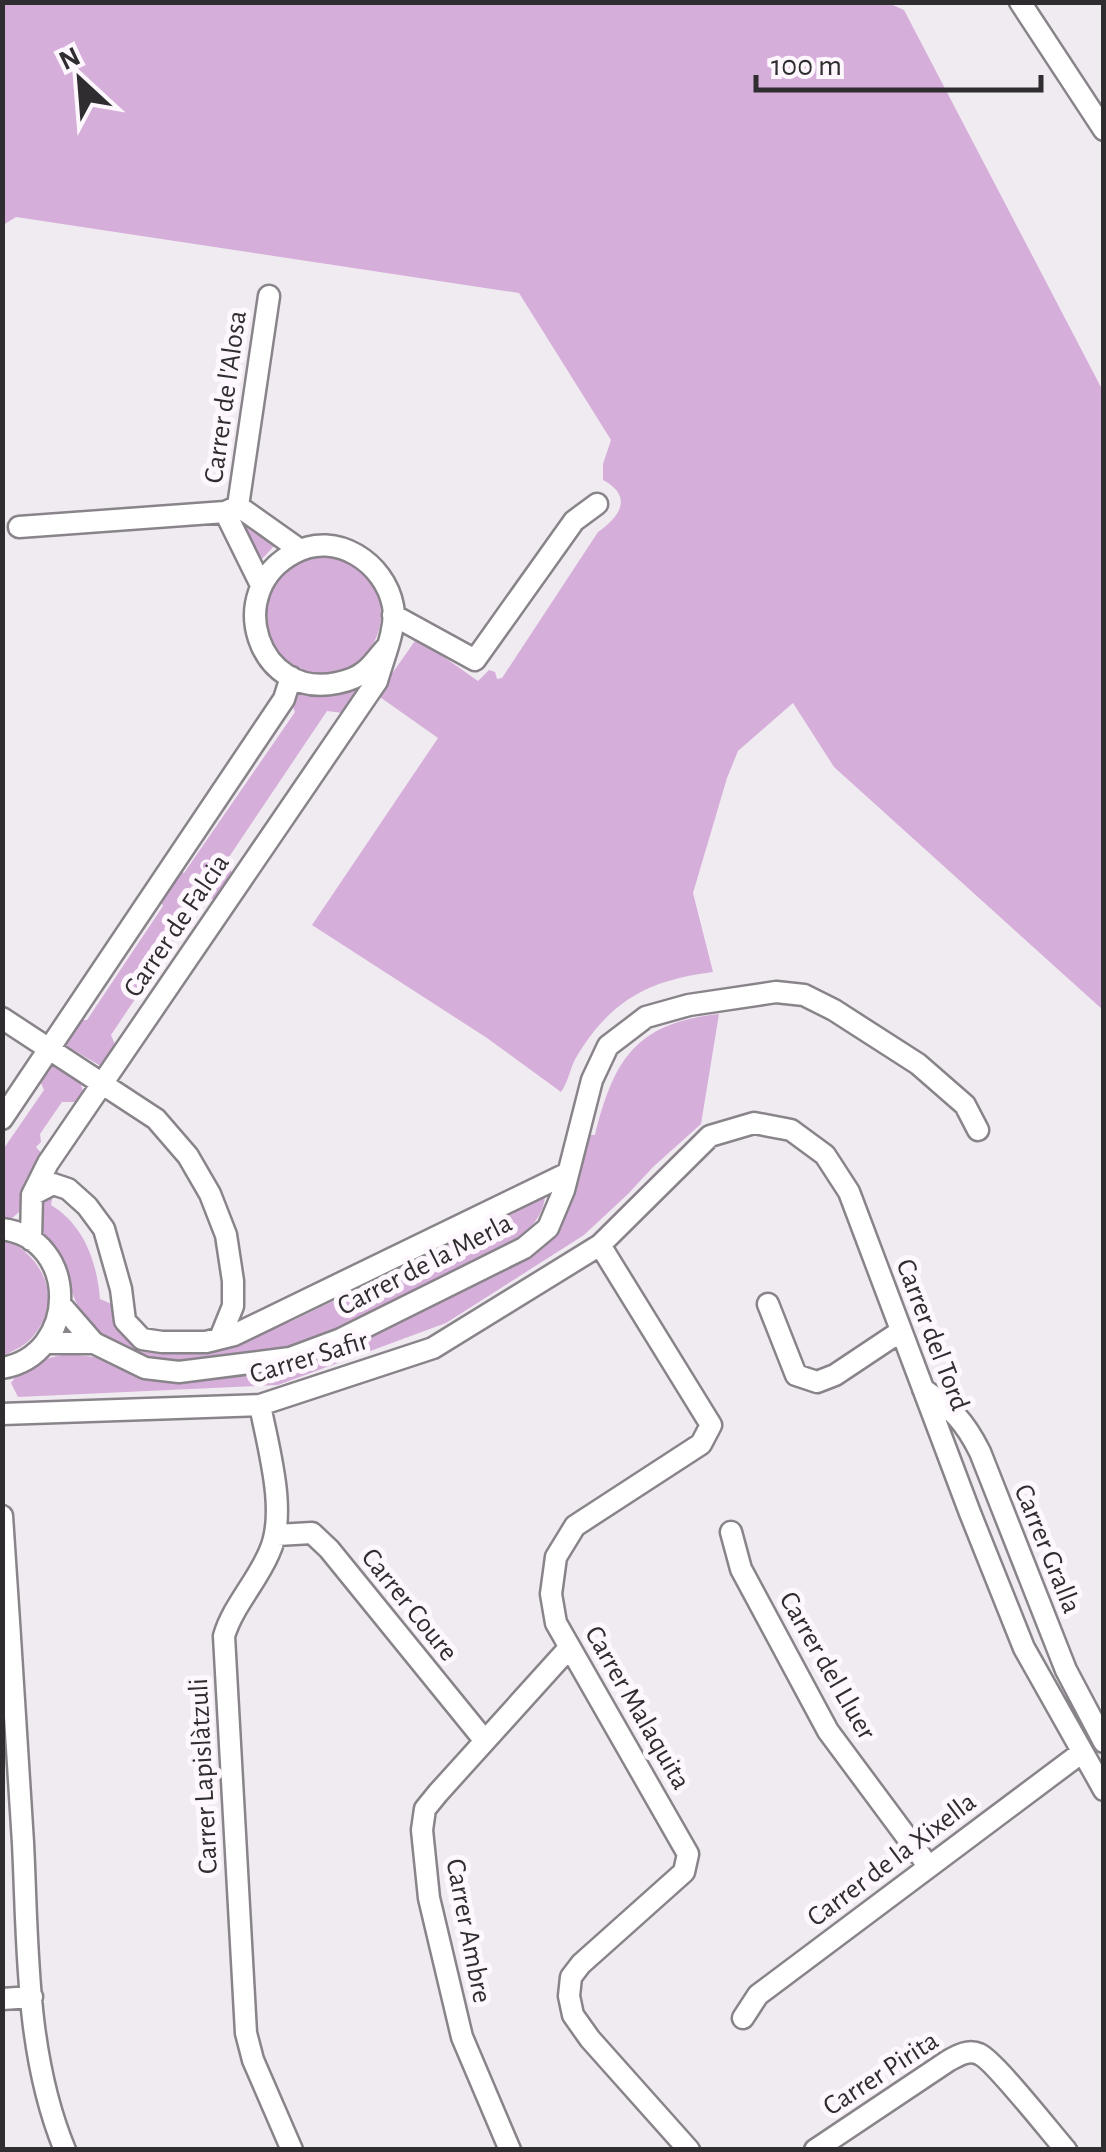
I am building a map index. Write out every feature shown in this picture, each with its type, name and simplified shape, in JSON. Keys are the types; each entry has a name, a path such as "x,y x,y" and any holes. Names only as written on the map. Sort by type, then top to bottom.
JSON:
{"street":[{"path":"1020,2 1104,130"},
{"name":"Carrer de l'Alosa","path":"261,585 231,509 269,296"},
{"path":"393,615 475,660 574,521 596,504"},
{"path":"19,527 231,509"},
{"name":"Carrer de l'Alosa","path":"231,509 300,550"},
{"path":"315,546 342,548 362,556 384,578 393,615 386,648 353,679 332,684 311,684 280,670 258,639 254,618 261,585 272,569 300,550 315,546"},
{"name":"Carrer de Falcia","path":"31,1240 32,1195 48,1163 377,681 386,648"},
{"name":"Carrer de Falcia","path":"2,1118 284,699 291,677"},
{"name":"Carrer de la Merla","path":"61,1305 94,1343 146,1368 180,1372 238,1366 290,1358 340,1340 524,1248 548,1228 564,1190 592,1080 608,1046 646,1017 689,1005 776,992 804,996 834,1010 918,1064 966,1105 978,1130"},
{"path":"2,1018 156,1120 188,1156 210,1194 226,1235 234,1306 220,1338"},
{"name":"Carrer del Tord","path":"600,1245 710,1136 754,1123 791,1130 825,1155 849,1192 1024,1648 1104,1790"},
{"name":"Carrer de la Merla","path":"32,1195 53,1184 68,1188 87,1206 104,1229 122,1289 125,1321 142,1339 206,1342 234,1334 568,1174"},
{"path":"2,1228 31,1240 45,1252 55,1268 61,1305 46,1343 31,1357 2,1368"},
{"name":"Carrer Safir","path":"2,1414 260,1405 433,1348 600,1245"},
{"name":"Carrer Malaquita","path":"600,1245 711,1425 702,1444 575,1526 556,1557 550,1594 556,1623 688,1854 684,1872 581,1964 571,1977 569,1996 574,2014 590,2039 688,2150"},
{"path":"768,1304 796,1375 817,1382 902,1331"},
{"name":"Carrer de la Merla","path":"46,1343 94,1343"},
{"name":"Carrer Gralla","path":"923,1388 950,1408 969,1429 1066,1670 1104,1742"},
{"name":"Carrer Lapislàtzuli","path":"260,1405 278,1507 276,1535 224,1636 246,2033 292,2150"},
{"path":"2,1516 12,1804 42,2075 52,2118 65,2150"},
{"name":"Carrer Coure","path":"276,1535 312,1532 484,1741"},
{"name":"Carrer del Lluer","path":"731,1532 740,1569 828,1731 928,1867"},
{"name":"Carrer Ambre","path":"510,2150 462,2037 429,1898 422,1830 425,1809 570,1648"},
{"name":"Carrer de la Xixella","path":"743,2018 758,1995 1081,1752"},
{"path":"2,1999 32,1997"},
{"name":"Carrer Pirita","path":"816,2150 965,2052 980,2054 1066,2150"}],"shaded area":[{"path":"886,2 904,10 1103,391 1103,1010 834,767 793,703 738,751 727,778 693,893 713,972 651,987 618,1007 590,1037 561,1092 487,1038 312,925 438,738 377,695 417,638 478,681 489,670 495,672 497,679 502,678 598,532 618,513 621,499 603,480 603,464 611,440 519,293 16,217 3,225 3,3"},
{"path":"231,513 276,544 261,560 257,562"},
{"path":"321,554 344,559 363,572 376,591 381,614 376,637 363,656 344,669 321,674 298,669 279,656 266,637 261,614 266,591 279,572 298,559"},
{"path":"354,689 343,713 327,711 227,860 233,876 218,899 202,899 111,1035 117,1049 104,1065 99,1065 65,1045 63,1036 72,1020 87,1020 163,906 156,892 174,866 184,873 295,712 288,695 297,691 325,695"},
{"path":"719,1014 701,1124 584,1235 446,1323 278,1385 18,1397 11,1383 18,1373 67,1354 95,1357 156,1380 275,1372 319,1358 526,1255 585,1135 595,1135 611,1085 633,1049 667,1026"},
{"path":"57,1065 80,1081 83,1092 77,1102 62,1102 40,1134 41,1142 36,1147 42,1154 26,1179 19,1212 11,1219 3,1218 2,1151 44,1090 38,1076 45,1067"},
{"path":"538,1190 545,1197 536,1221 503,1249 314,1341 276,1350 175,1360 119,1347 87,1320 44,1234 38,1211 38,1200 53,1194 51,1205 72,1223 87,1246 100,1299 112,1304 125,1337 135,1345 163,1348 278,1315 290,1322 514,1213 516,1198"},
{"path":"2,1238 28,1254 48,1291 44,1320 35,1334 3,1356"}]}
